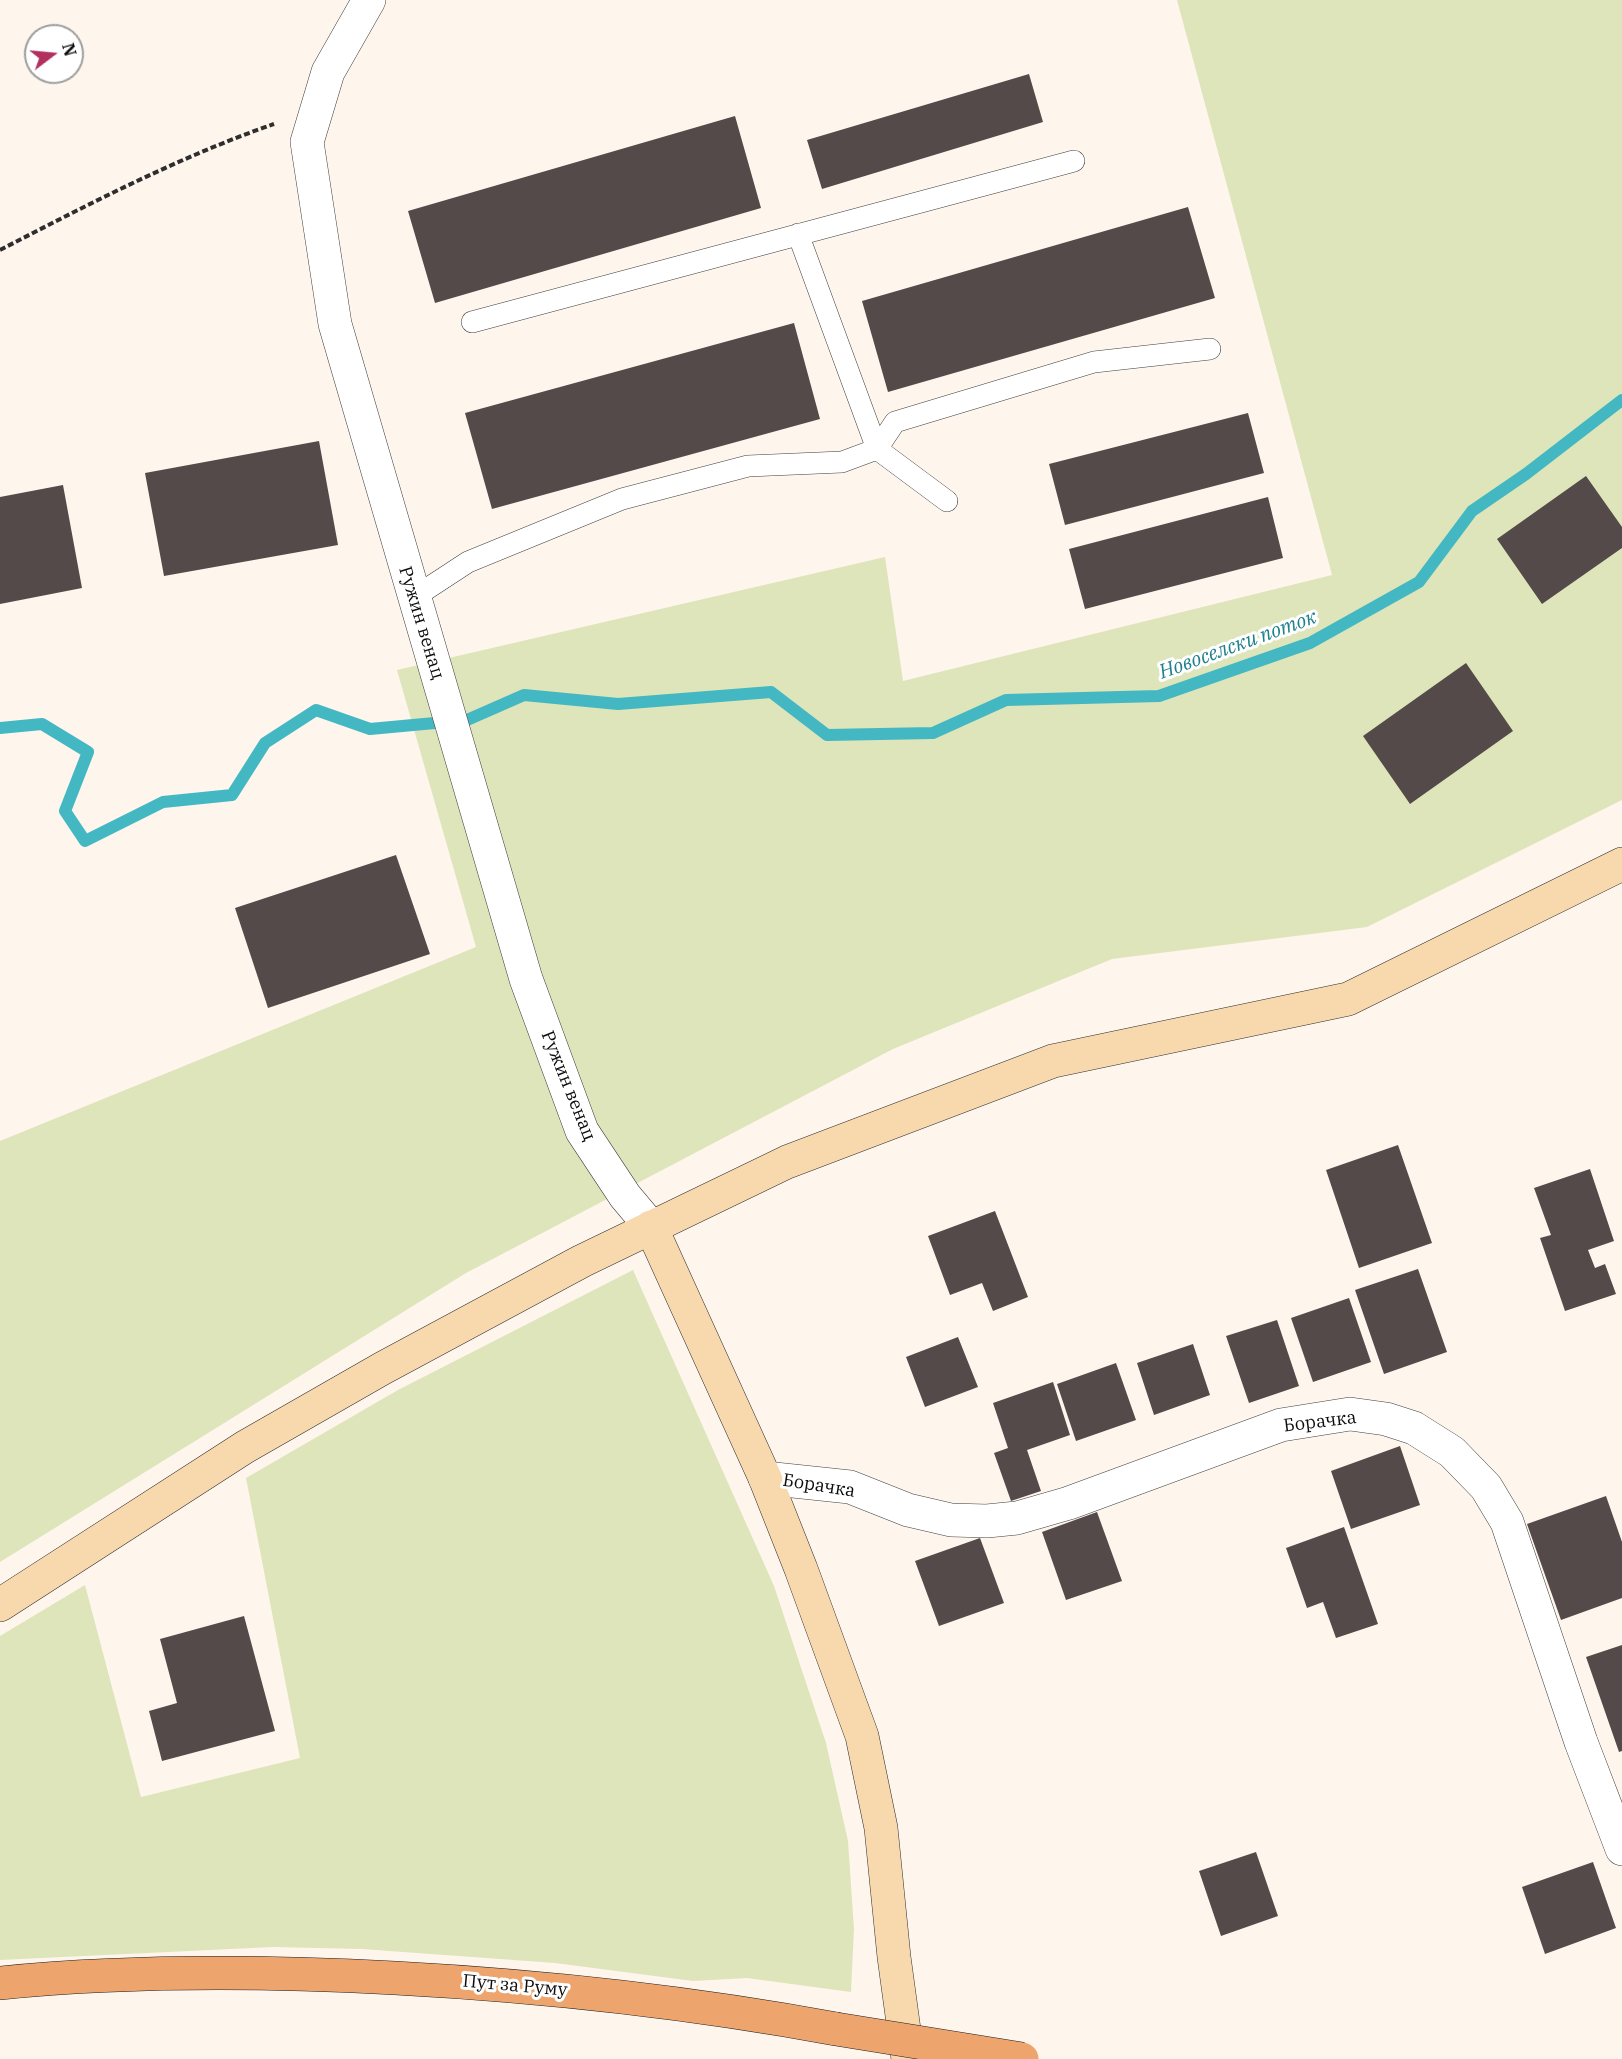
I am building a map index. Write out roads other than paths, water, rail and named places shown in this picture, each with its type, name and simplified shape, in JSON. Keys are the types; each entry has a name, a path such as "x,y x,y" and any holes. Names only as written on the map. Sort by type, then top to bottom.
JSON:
{"main road":[{"path":"0,1605 245,1447 404,1357 582,1261 786,1161 1053,1061 1348,999 1622,864"},
{"path":"651,1227 765,1478 862,1736 881,1828 894,1957 908,2059"},
{"name":"Пут за Руму","path":"0,1983 162,1974 303,1973 523,1985 743,2012 1023,2059"}],"street":[{"name":"Ружин венац","path":"369,0 328,72 307,142 335,324 413,598 526,979 582,1131 625,1196 651,1227"},
{"name":"Борачка","path":"765,1478 850,1487 908,1510 951,1520 987,1521 1017,1518 1069,1503 1281,1425 1350,1414 1386,1419 1414,1428 1452,1452 1486,1486 1507,1522 1569,1709 1622,1849"}],"lane":[{"path":"472,322 1074,161"},
{"path":"798,234 877,450 947,501"},
{"path":"413,598 468,562 621,499 748,466 842,462 877,450 895,422 1094,362 1210,349"}],"waterway":[{"name":"Новоселски поток","path":"0,728 42,724 88,752 65,811 85,841 163,802 232,795 265,743 316,710 370,729 467,720 524,695 618,704 771,692 827,735 933,733 1006,700 1159,696 1310,643 1419,582 1472,511 1526,474 1622,400"}]}
